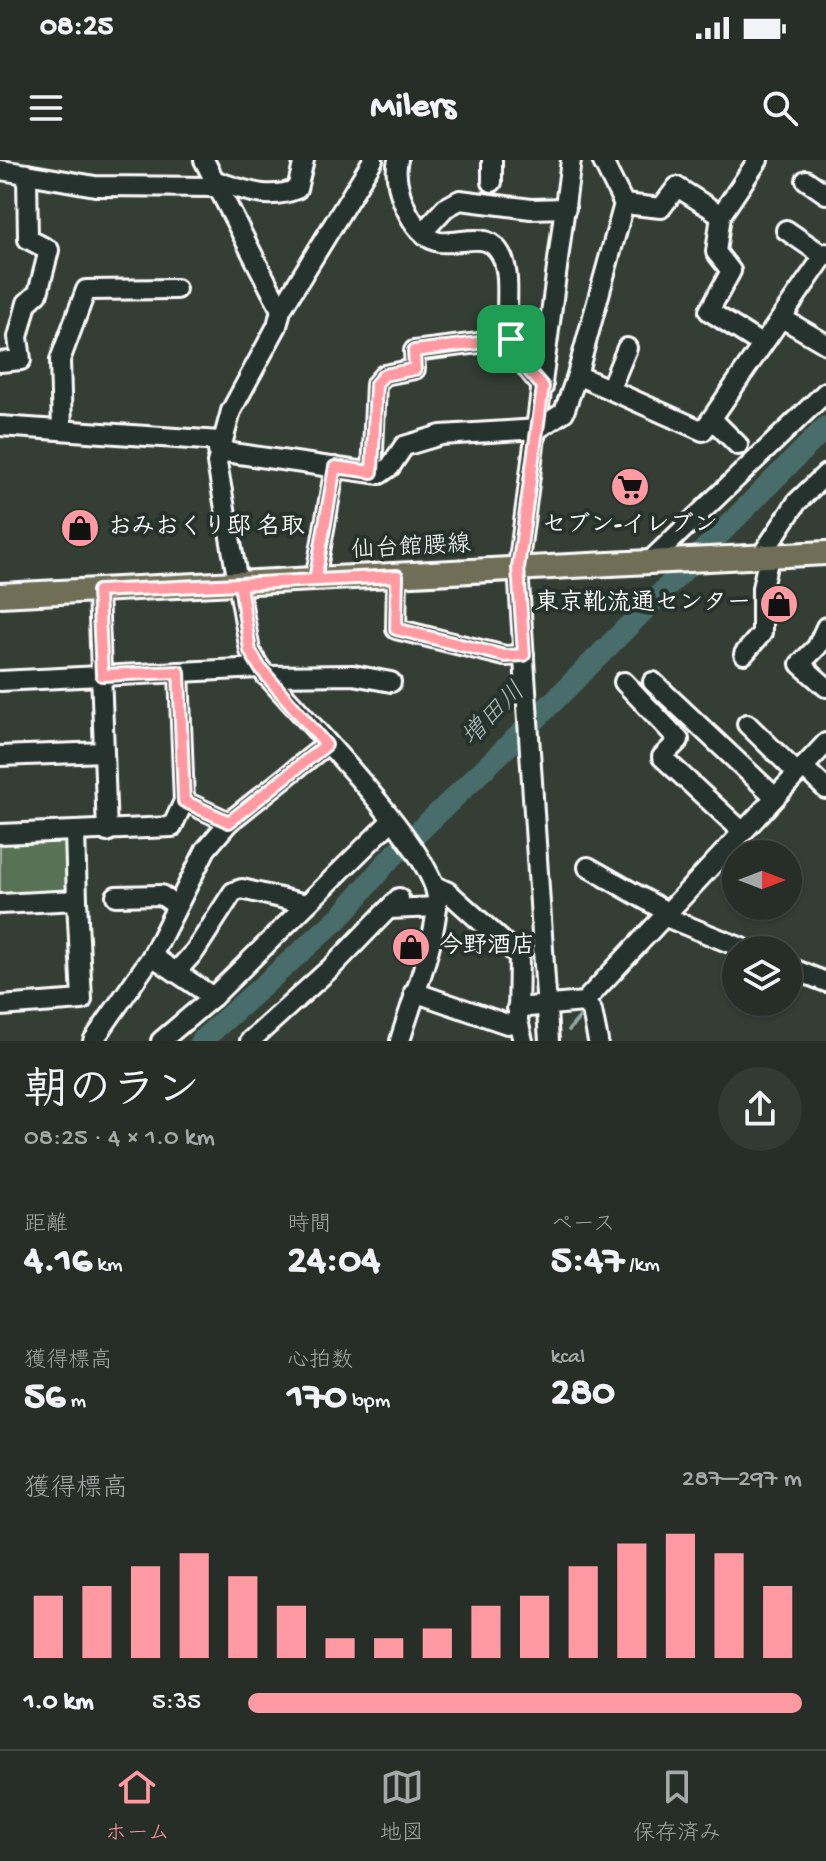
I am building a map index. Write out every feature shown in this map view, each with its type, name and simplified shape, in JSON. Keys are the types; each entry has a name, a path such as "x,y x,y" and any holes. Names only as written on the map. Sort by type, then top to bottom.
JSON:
{"main road":[{"name":"仙台館腰線","path":"0,595 826,553"}],"street":[{"path":"204,160 281,310"},
{"path":"0,170 95,186 217,184 263,195 285,194 297,189 304,160"},
{"path":"373,160 281,310 219,446 222,508 240,584 246,634 263,672 393,822 426,866 435,886 437,907 400,1041"},
{"path":"398,160 396,186 423,232 439,242 486,241 498,250 504,269 511,339 530,372 543,387"},
{"path":"492,160 492,182"},
{"path":"549,1041 518,568 571,160"},
{"path":"0,426 62,429 219,446 380,474 390,467 404,446 441,435 538,429 564,412 624,204 602,160"},
{"path":"758,160 721,215 716,252 731,271 709,311 761,344"},
{"path":"0,362 21,360 18,337 27,303 38,293 49,250 28,239 27,174"},
{"path":"806,180 826,194"},
{"path":"624,204 661,208 677,187 721,215"},
{"path":"423,232 445,208 460,200 531,209 566,208"},
{"path":"577,375 703,431 825,254 786,230"},
{"path":"62,429 60,360 86,290 176,289"},
{"path":"782,318 826,344"},
{"path":"372,472 376,384 384,375 415,369 414,351 511,339"},
{"path":"610,389 627,348"},
{"path":"653,562 826,392"},
{"path":"712,419 738,445"},
{"path":"315,580 335,467"},
{"path":"744,654 762,633 765,556 797,502 826,474"},
{"path":"397,576 396,629 505,656 524,655"},
{"path":"98,591 107,832"},
{"path":"826,627 817,647 800,664 826,687"},
{"path":"0,834 172,827 184,801 179,672"},
{"path":"0,681 179,672 263,672 353,675 391,682"},
{"path":"624,682 679,740 662,757 743,832"},
{"path":"653,682 775,797"},
{"path":"747,724 826,789"},
{"path":"414,992 507,1024 517,1014 546,1007 587,1006 665,914 826,743"},
{"path":"93,1041 152,956 206,849 229,822 326,745"},
{"path":"0,756 104,752"},
{"path":"184,801 229,822"},
{"path":"161,1041 213,997 393,822"},
{"path":"0,1006 82,1000 75,832"},
{"path":"588,867 665,914 722,939"},
{"path":"435,886 448,892 519,956 517,1014 523,1041"},
{"path":"176,972 195,951 233,892 242,889 306,904"},
{"path":"116,896 161,895 176,905"},
{"path":"0,904 77,900"},
{"path":"250,1041 394,904 437,907"},
{"path":"152,956 213,997"},
{"path":"802,973 826,982"},
{"path":"587,1006 598,1041"}],"green space":[{"path":"66,837 70,842 71,894 0,898 0,839"}],"waterway":[{"name":"増田川","path":"201,1041 342,915 387,862 537,718 826,427"},
{"path":"569,1030 584,1012"}],"place":[{"name":"セブン-イレブン","path":"630,487"},
{"name":"おみおくり邸 名取","path":"80,528"},
{"name":"東京靴流通センター","path":"779,604"},
{"name":"今野酒店","path":"411,947"}],"route":[{"path":"511,339 414,351 415,369 384,375 376,384 372,472 335,467 315,580 240,584 250,651 260,668 326,745 229,822 184,801 179,672 102,675 98,591 240,584 397,576 396,629 505,656 524,655 518,568 543,387 530,372 511,339"}]}
